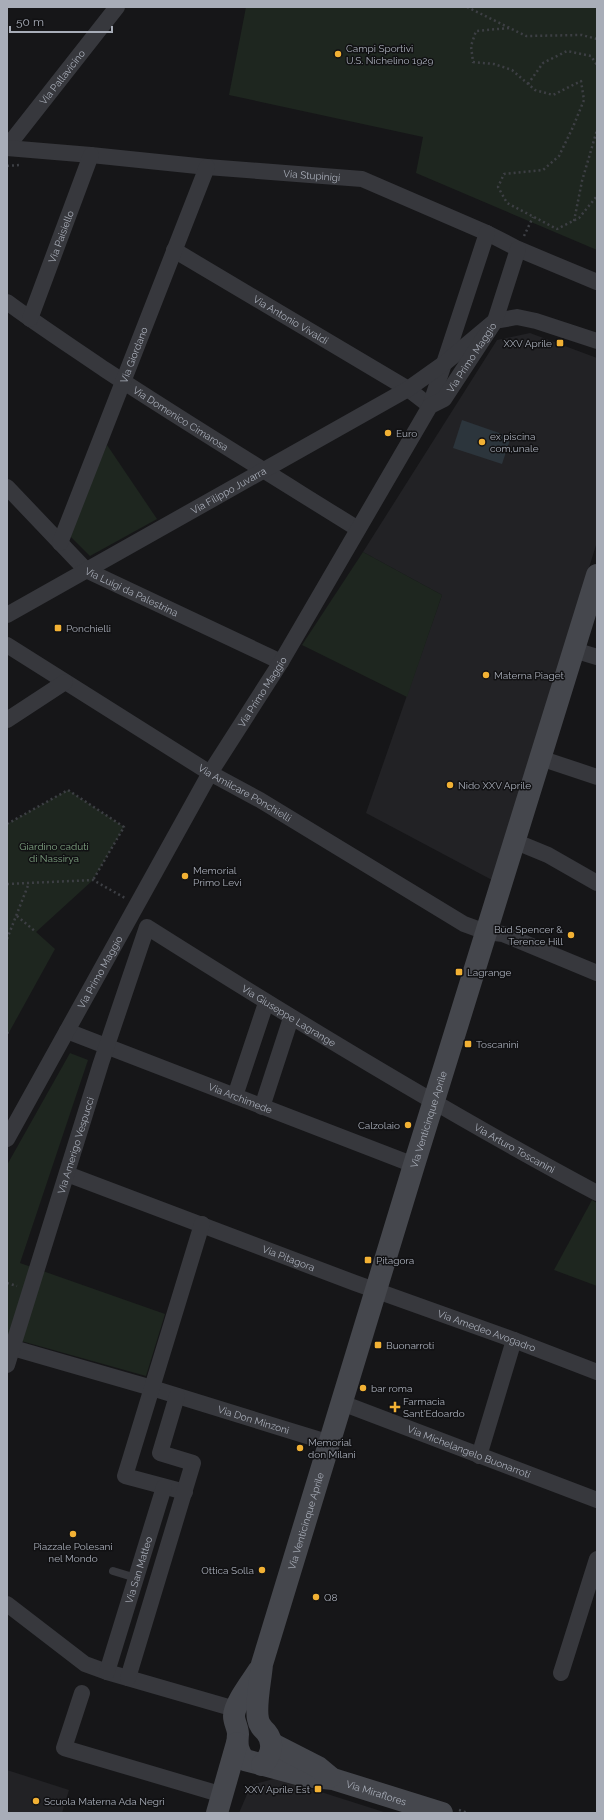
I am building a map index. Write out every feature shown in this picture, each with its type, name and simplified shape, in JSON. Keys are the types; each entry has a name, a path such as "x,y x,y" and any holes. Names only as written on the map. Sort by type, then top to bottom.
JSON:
{"street":[{"name":"Via Pallavicino","path":"7,148 117,7"},
{"name":"Via Stupinigi","path":"7,148 207,167 362,179 487,233 518,249 597,282"},
{"name":"Via Paisiello","path":"30,319 91,155"},
{"name":"Via Giordano","path":"60,543 207,167"},
{"path":"430,406 446,362 487,233"},
{"name":"Via Primo Maggio","path":"7,1139 210,773 281,662 430,406 444,399 495,321 518,249"},
{"name":"Via Antonio Vivaldi","path":"174,250 408,389 430,406"},
{"name":"Via Domenico Cimarosa","path":"7,302 123,381 262,471 358,529"},
{"name":"Via Filippo Juvarra","path":"7,615 408,389 446,362 495,321 517,317 524,318 597,341"},
{"name":"Via Luigi da Palestrina","path":"7,486 86,570 281,662"},
{"name":"Via Venticinque Aprile","path":"244,1705 262,1664 433,1102 597,575"},
{"name":"Via Amilcare Ponchielli","path":"7,646 210,773 260,800 464,924 486,932 503,934 597,973"},
{"path":"574,650 597,657"},
{"path":"7,720 65,682"},
{"path":"540,758 597,777"},
{"path":"514,841 548,855 597,883"},
{"name":"Via Giuseppe Lagrange","path":"146,927 266,1003 433,1102"},
{"name":"Via Amerigo Vespucci","path":"7,1365 106,1047 146,927"},
{"path":"235,1096 266,1003"},
{"path":"262,1107 291,1018"},
{"name":"Via Archimede","path":"67,1031 414,1165"},
{"name":"Via Arturo Toscanini","path":"433,1102 597,1193"},
{"name":"Via Pitagora","path":"67,1174 376,1290"},
{"path":"185,1492 125,1476 202,1224"},
{"name":"Via Amedeo Avogadro","path":"376,1290 597,1372"},
{"path":"479,1456 514,1340"},
{"name":"Via Don Minzoni","path":"12,1348 152,1388 330,1443"},
{"path":"128,1678 193,1463 160,1452 177,1396"},
{"name":"Via Michelangelo Buonarroti","path":"342,1403 597,1500"},
{"name":"Via San Matteo","path":"107,1672 164,1487"},
{"path":"561,1673 597,1560"},
{"path":"7,1604 85,1664 128,1678 244,1705 258,1720 261,1727 267,1733 271,1751 268,1758 261,1765 233,1783 220,1804"},
{"path":"82,1693 64,1748 220,1804"},
{"path":"220,1804 237,1743 238,1733 234,1718 244,1705"},
{"name":"Via Miraflores","path":"270,1742 318,1767 333,1779"},
{"name":"Via Miraflores","path":"237,1743 242,1757 245,1760 305,1776 333,1779 442,1813"}],"lane":[{"path":"113,1570 136,1578"}],"path":[{"path":"467,7 526,36 582,35 597,39"},
{"path":"509,28 476,31 471,46 473,62 494,64 512,70 535,90 553,95 580,81 584,100 559,156 543,170 504,174 498,187 507,202 557,229 578,218 597,196"},
{"path":"528,84 543,63 567,51 591,56 597,65"},
{"path":"574,221 582,181 597,130"},
{"path":"518,249 533,217"},
{"path":"7,824 68,790 124,827 94,880 7,884"},
{"path":"7,939 29,883"},
{"path":"17,916 36,932"}],"shaded area":[{"path":"530,333 597,358 597,542 492,880 366,813 442,595 363,552 497,340"},
{"name":"ex piscina com,unale","path":"462,420 511,437 502,464 453,448"},
{"name":"Scuola Materna Ada Negri","path":"7,1770 69,1790 62,1813 7,1813"},
{"path":"277,1778 387,1813 239,1813 251,1785"}],"green space":[{"path":"246,7 597,7 597,250 416,173 423,137 229,95"},
{"path":"107,445 157,519 90,556 68,534"},
{"path":"363,552 442,595 407,697 302,645"},
{"name":"Giardino caduti di Nassirya","path":"68,790 124,827 93,880 36,932 55,949 7,1036 7,824"},
{"path":"70,1053 88,1060 20,1263 165,1314 146,1376 7,1337 7,1165"},
{"path":"592,1200 597,1203 597,1286 554,1270"}],"place":[{"name":"Campi Sportivi U.S. Nichelino 1929","path":"338,54"},
{"name":"XXV Aprile","path":"560,343"},
{"name":"Euro","path":"388,433"},
{"name":"ex piscina com,unale","path":"482,442"},
{"name":"Ponchielli","path":"58,628"},
{"name":"Materna Piaget","path":"486,675"},
{"name":"Nido XXV Aprile","path":"450,785"},
{"name":"Memorial Primo Levi","path":"185,876"},
{"name":"Bud Spencer & Terence Hill","path":"571,935"},
{"name":"Lagrange","path":"459,972"},
{"name":"Toscanini","path":"468,1044"},
{"name":"Calzolaio","path":"408,1125"},
{"name":"Pitagora","path":"368,1260"},
{"name":"Buonarroti","path":"378,1345"},
{"name":"bar roma","path":"363,1388"},
{"name":"Farmacia Sant'Edoardo","path":"395,1407"},
{"name":"Memorial don Milani","path":"300,1448"},
{"name":"Piazzale Polesani nel Mondo","path":"73,1534"},
{"name":"Ottica Solla","path":"262,1570"},
{"name":"Q8","path":"316,1597"},
{"name":"XXV Aprile Est","path":"318,1789"},
{"name":"Scuola Materna Ada Negri","path":"36,1801"}]}
